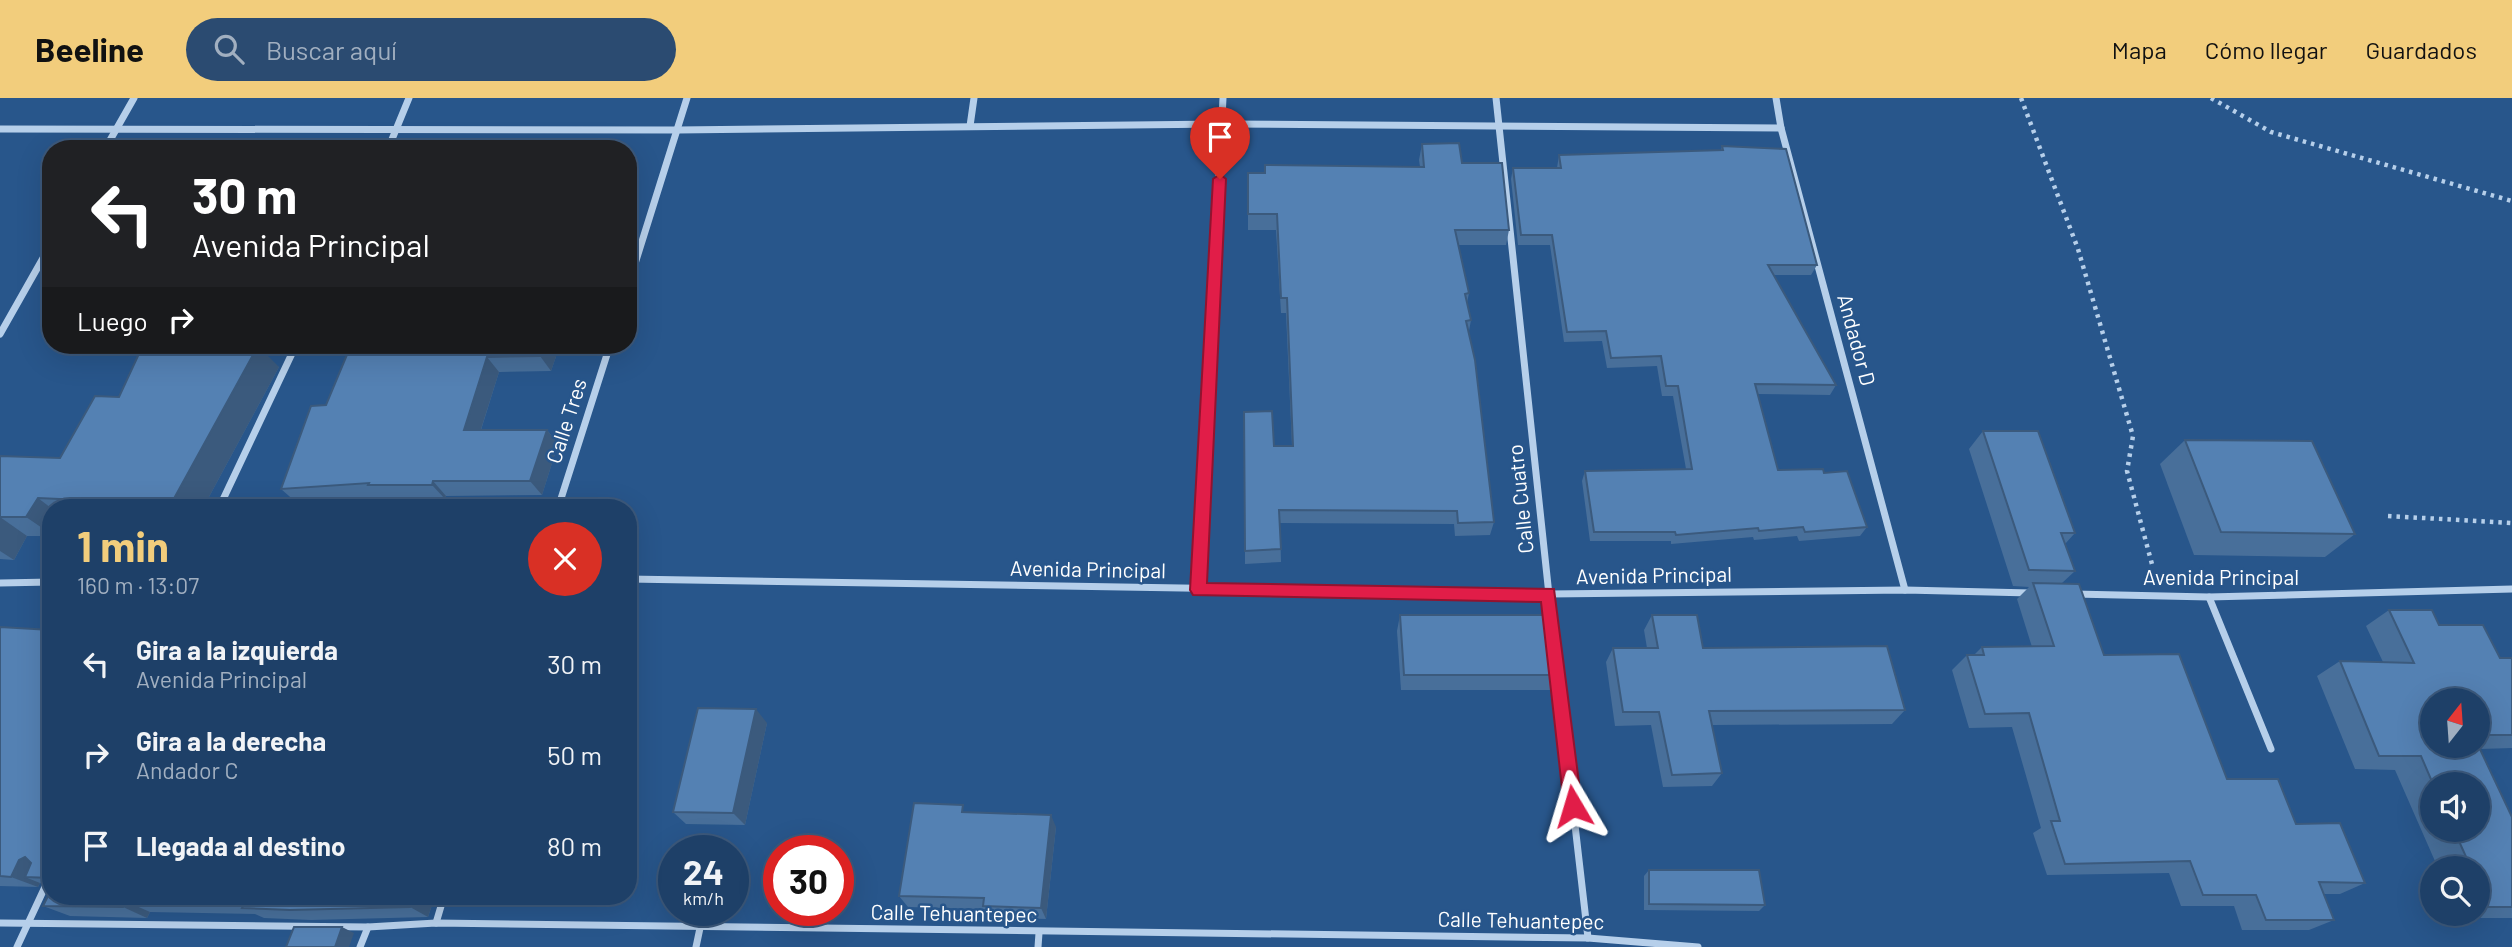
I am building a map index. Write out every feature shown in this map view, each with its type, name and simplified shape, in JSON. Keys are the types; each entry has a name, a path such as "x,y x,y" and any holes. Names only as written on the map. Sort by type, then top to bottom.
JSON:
{"street":[{"path":"110,140 134,98"},
{"path":"392,140 409,98"},
{"path":"637,258 687,98"},
{"path":"970,126 974,98"},
{"path":"1198,590 1223,98"},
{"name":"Calle Cuatro","path":"1496,98 1553,636"},
{"name":"Andador D","path":"1776,98 1781,128 1905,590"},
{"path":"0,129 678,130 1222,124 1781,128"},
{"path":"0,334 42,260"},
{"path":"223,499 292,354"},
{"name":"Calle Tres","path":"561,499 607,354"},
{"name":"Avenida Principal","path":"637,579 1549,594 1905,590 2041,594"},
{"path":"0,583 42,582"},
{"name":"Avenida Principal","path":"2068,594 2209,597 2512,589"},
{"path":"2209,597 2272,749"},
{"path":"1556,663 1588,938"},
{"path":"17,947 42,894"},
{"path":"436,923 441,905"},
{"name":"Calle Tehuantepec","path":"0,923 368,927 436,923 700,929 1588,938 1698,947"},
{"path":"360,947 368,927"},
{"path":"696,947 700,929"},
{"path":"1038,947 1039,933"},
{"path":"1377,937 1377,947"}],"path":[{"path":"2021,98 2078,249 2133,436 2127,471 2139,524 2164,597"},
{"path":"2211,98 2272,132 2512,201"},
{"path":"2388,516 2512,523"}],"building":[{"path":"1459,143 1462,163 1502,163 1509,230 1455,230 1469,293 1465,294 1471,320 1466,321 1475,360 1494,522 1458,523 1457,511 1279,510 1281,549 1245,551 1244,412 1272,411 1274,446 1293,446 1287,298 1281,298 1277,214 1248,214 1248,173 1265,173 1265,165 1424,167 1422,144"},
{"path":"1722,146 1786,149 1817,265 1768,265 1836,385 1755,384 1778,470 1823,469 1824,473 1847,471 1867,527 1805,532 1803,527 1759,531 1758,528 1676,535 1675,532 1594,532 1585,471 1692,469 1678,386 1666,386 1661,356 1611,358 1606,331 1567,332 1552,235 1521,235 1513,168 1561,168 1559,155 1723,150"},
{"path":"139,354 254,354 174,499 38,498 26,517 0,517 0,456 60,458 95,396 119,397"},
{"path":"347,354 541,354 487,357 464,430 547,430 530,481 433,481 432,485 368,485 369,483 281,489 311,406 326,405"},
{"path":"1983,431 2038,431 2075,533 2061,533 2075,571 2029,570"},
{"path":"2185,440 2312,441 2355,534 2221,532"},
{"path":"2033,583 2079,584 2104,655 2179,654 2227,779 2278,779 2296,824 2340,823 2365,883 2319,882 2334,920 2266,920 2256,895 2203,895 2190,861 2065,864 2051,821 2060,821 2029,713 1985,714 1967,655 1984,655 1982,647 2054,646"},
{"path":"2389,610 2432,610 2439,625 2483,625 2500,658 2512,658 2512,735 2490,735 2490,688 2420,688 2420,756 2379,756 2340,661 2414,663"},
{"path":"1400,615 1551,615 1559,675 1404,675"},
{"path":"1652,615 1697,615 1703,648 1887,646 1905,710 1709,711 1722,773 1672,775 1659,712 1623,712 1613,648 1658,648"},
{"path":"0,627 42,629 42,878 25,877 31,863 25,857 19,860 11,877 0,876"},
{"path":"698,708 756,709 733,813 673,812"},
{"path":"2422,758 2484,758 2512,817 2512,907 2490,907 2490,856 2466,856 2459,842 2490,842 2490,772 2428,772"},
{"path":"914,803 963,805 962,812 1051,815 1041,908 983,906 984,898 899,896"},
{"path":"1649,870 1759,870 1765,905 1649,904"},
{"path":"44,905 124,905 123,907"},
{"path":"244,905 411,905 290,910 242,908"},
{"path":"294,927 342,927 335,947 286,947"}],"route":[{"path":"1220,179 1198,590 1549,594 1573,806"}]}
